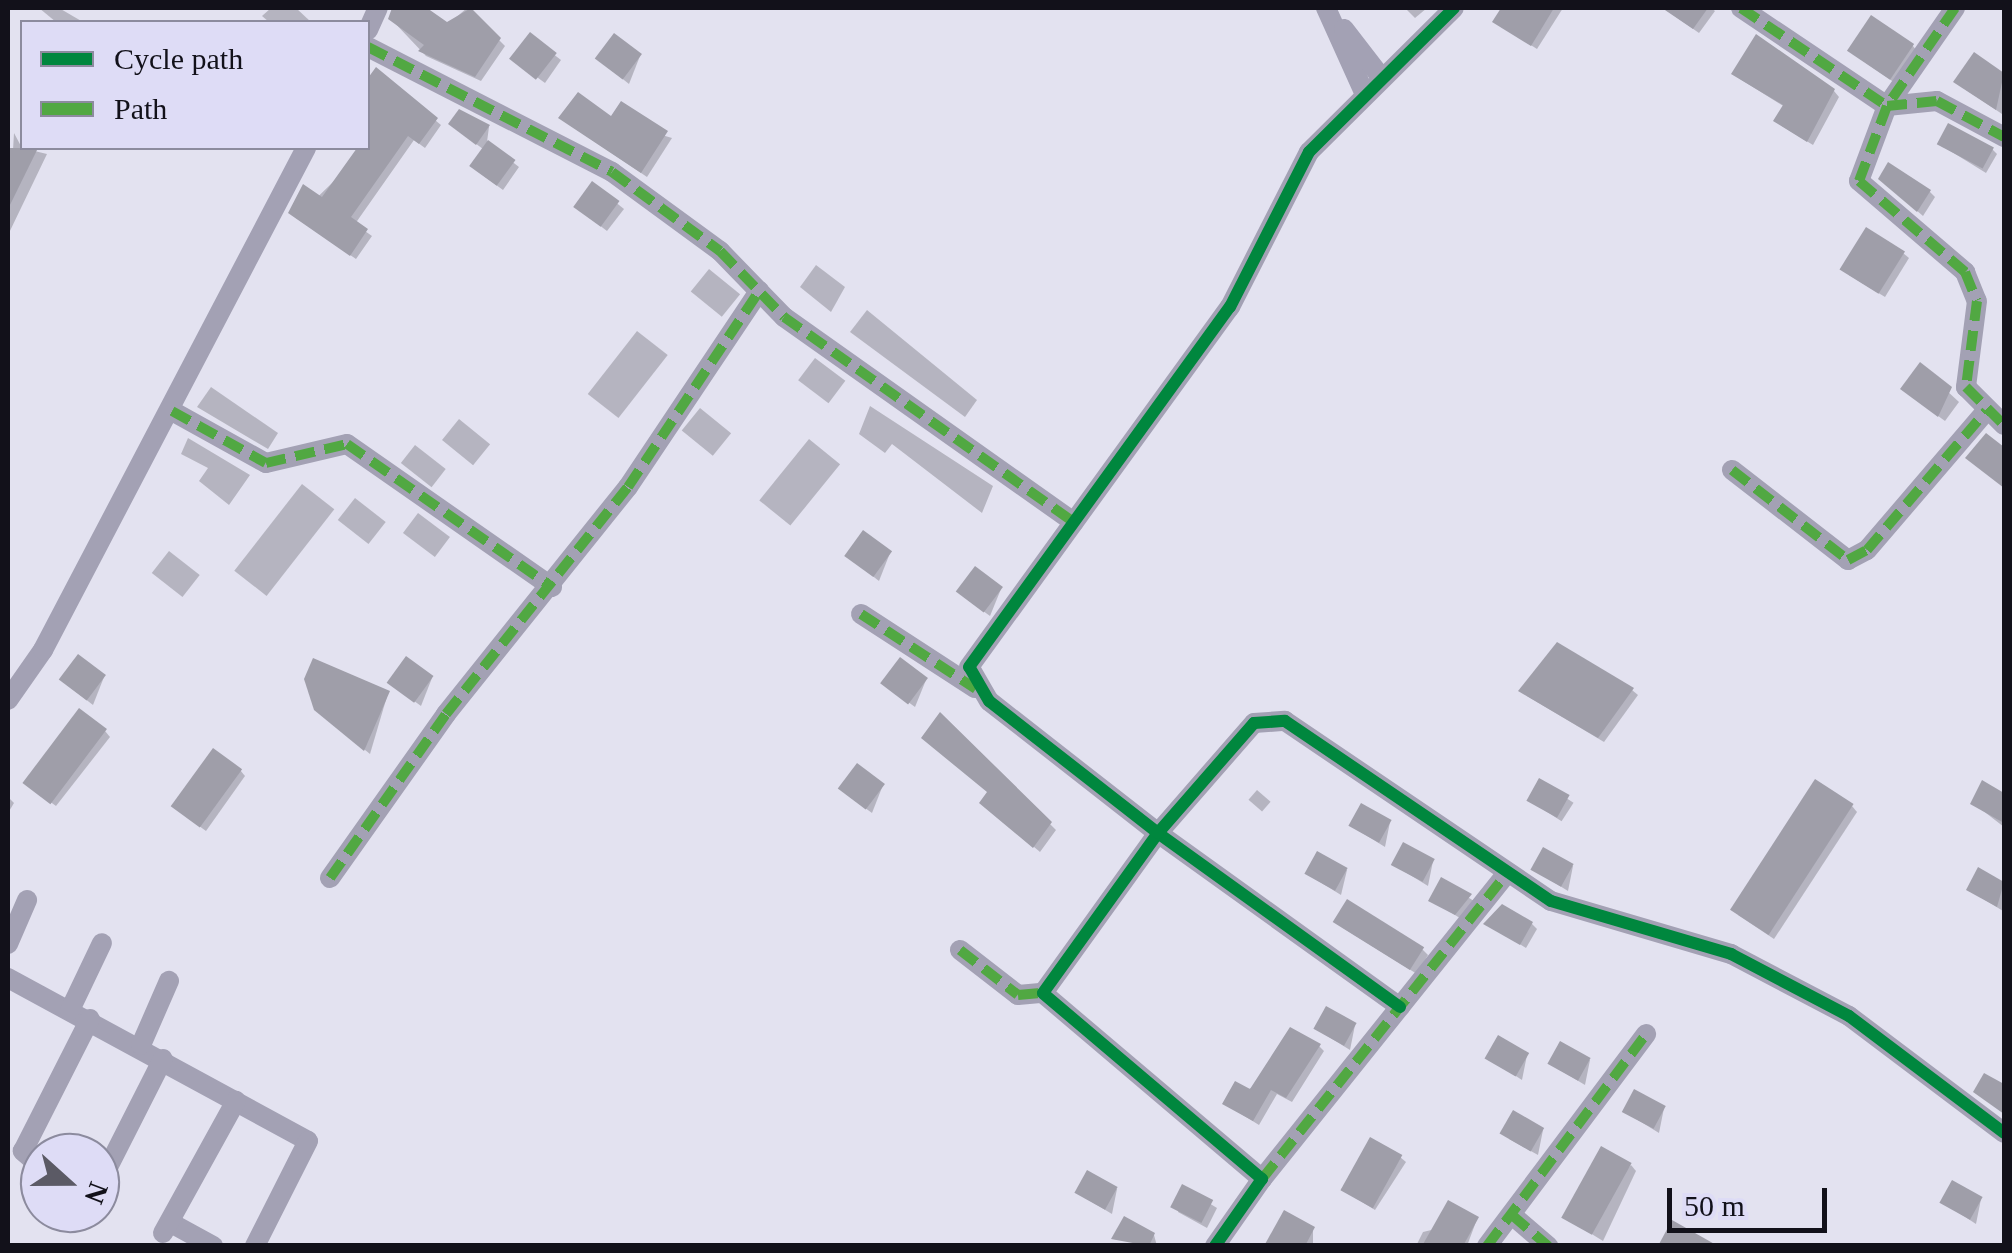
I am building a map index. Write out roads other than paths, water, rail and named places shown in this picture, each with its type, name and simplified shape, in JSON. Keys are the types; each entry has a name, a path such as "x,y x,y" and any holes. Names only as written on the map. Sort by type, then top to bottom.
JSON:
{"street":[{"path":"1327,8 1381,77"},
{"path":"1327,8 1364,92"},
{"path":"976,689 976,654 1230,307 1309,152 1364,92 1454,8"},
{"path":"1741,8 1887,106 1937,102 2004,136"},
{"path":"1955,8 1887,106 1859,180 1974,287 1964,375 1986,411 2004,425"},
{"path":"370,48 612,172 759,291 1074,522"},
{"path":"8,700 172,412 305,150"},
{"path":"330,878 446,714 552,587 759,291"},
{"path":"1732,470 1848,560 1867,550 1986,411"},
{"path":"172,412 266,463 347,444 552,587"},
{"path":"861,614 976,689 1158,833 1400,1007"},
{"path":"1043,993 1158,833 1234,742 1274,719 1506,874 1570,908 1731,954 1888,1038 2004,1134"},
{"path":"1216,1246 1262,1180 1506,874"},
{"path":"8,944 28,900"},
{"path":"70,1010 102,943"},
{"path":"960,950 1018,995 1043,993 1262,1180"},
{"path":"8,978 141,1044 308,1141 255,1246"},
{"path":"141,1044 169,981"},
{"path":"32,1133 90,1019"},
{"path":"1487,1246 1646,1034"},
{"path":"120,1144 163,1059"},
{"path":"214,1246 167,1228 236,1101"},
{"path":"1512,1214 1548,1246"}]}
